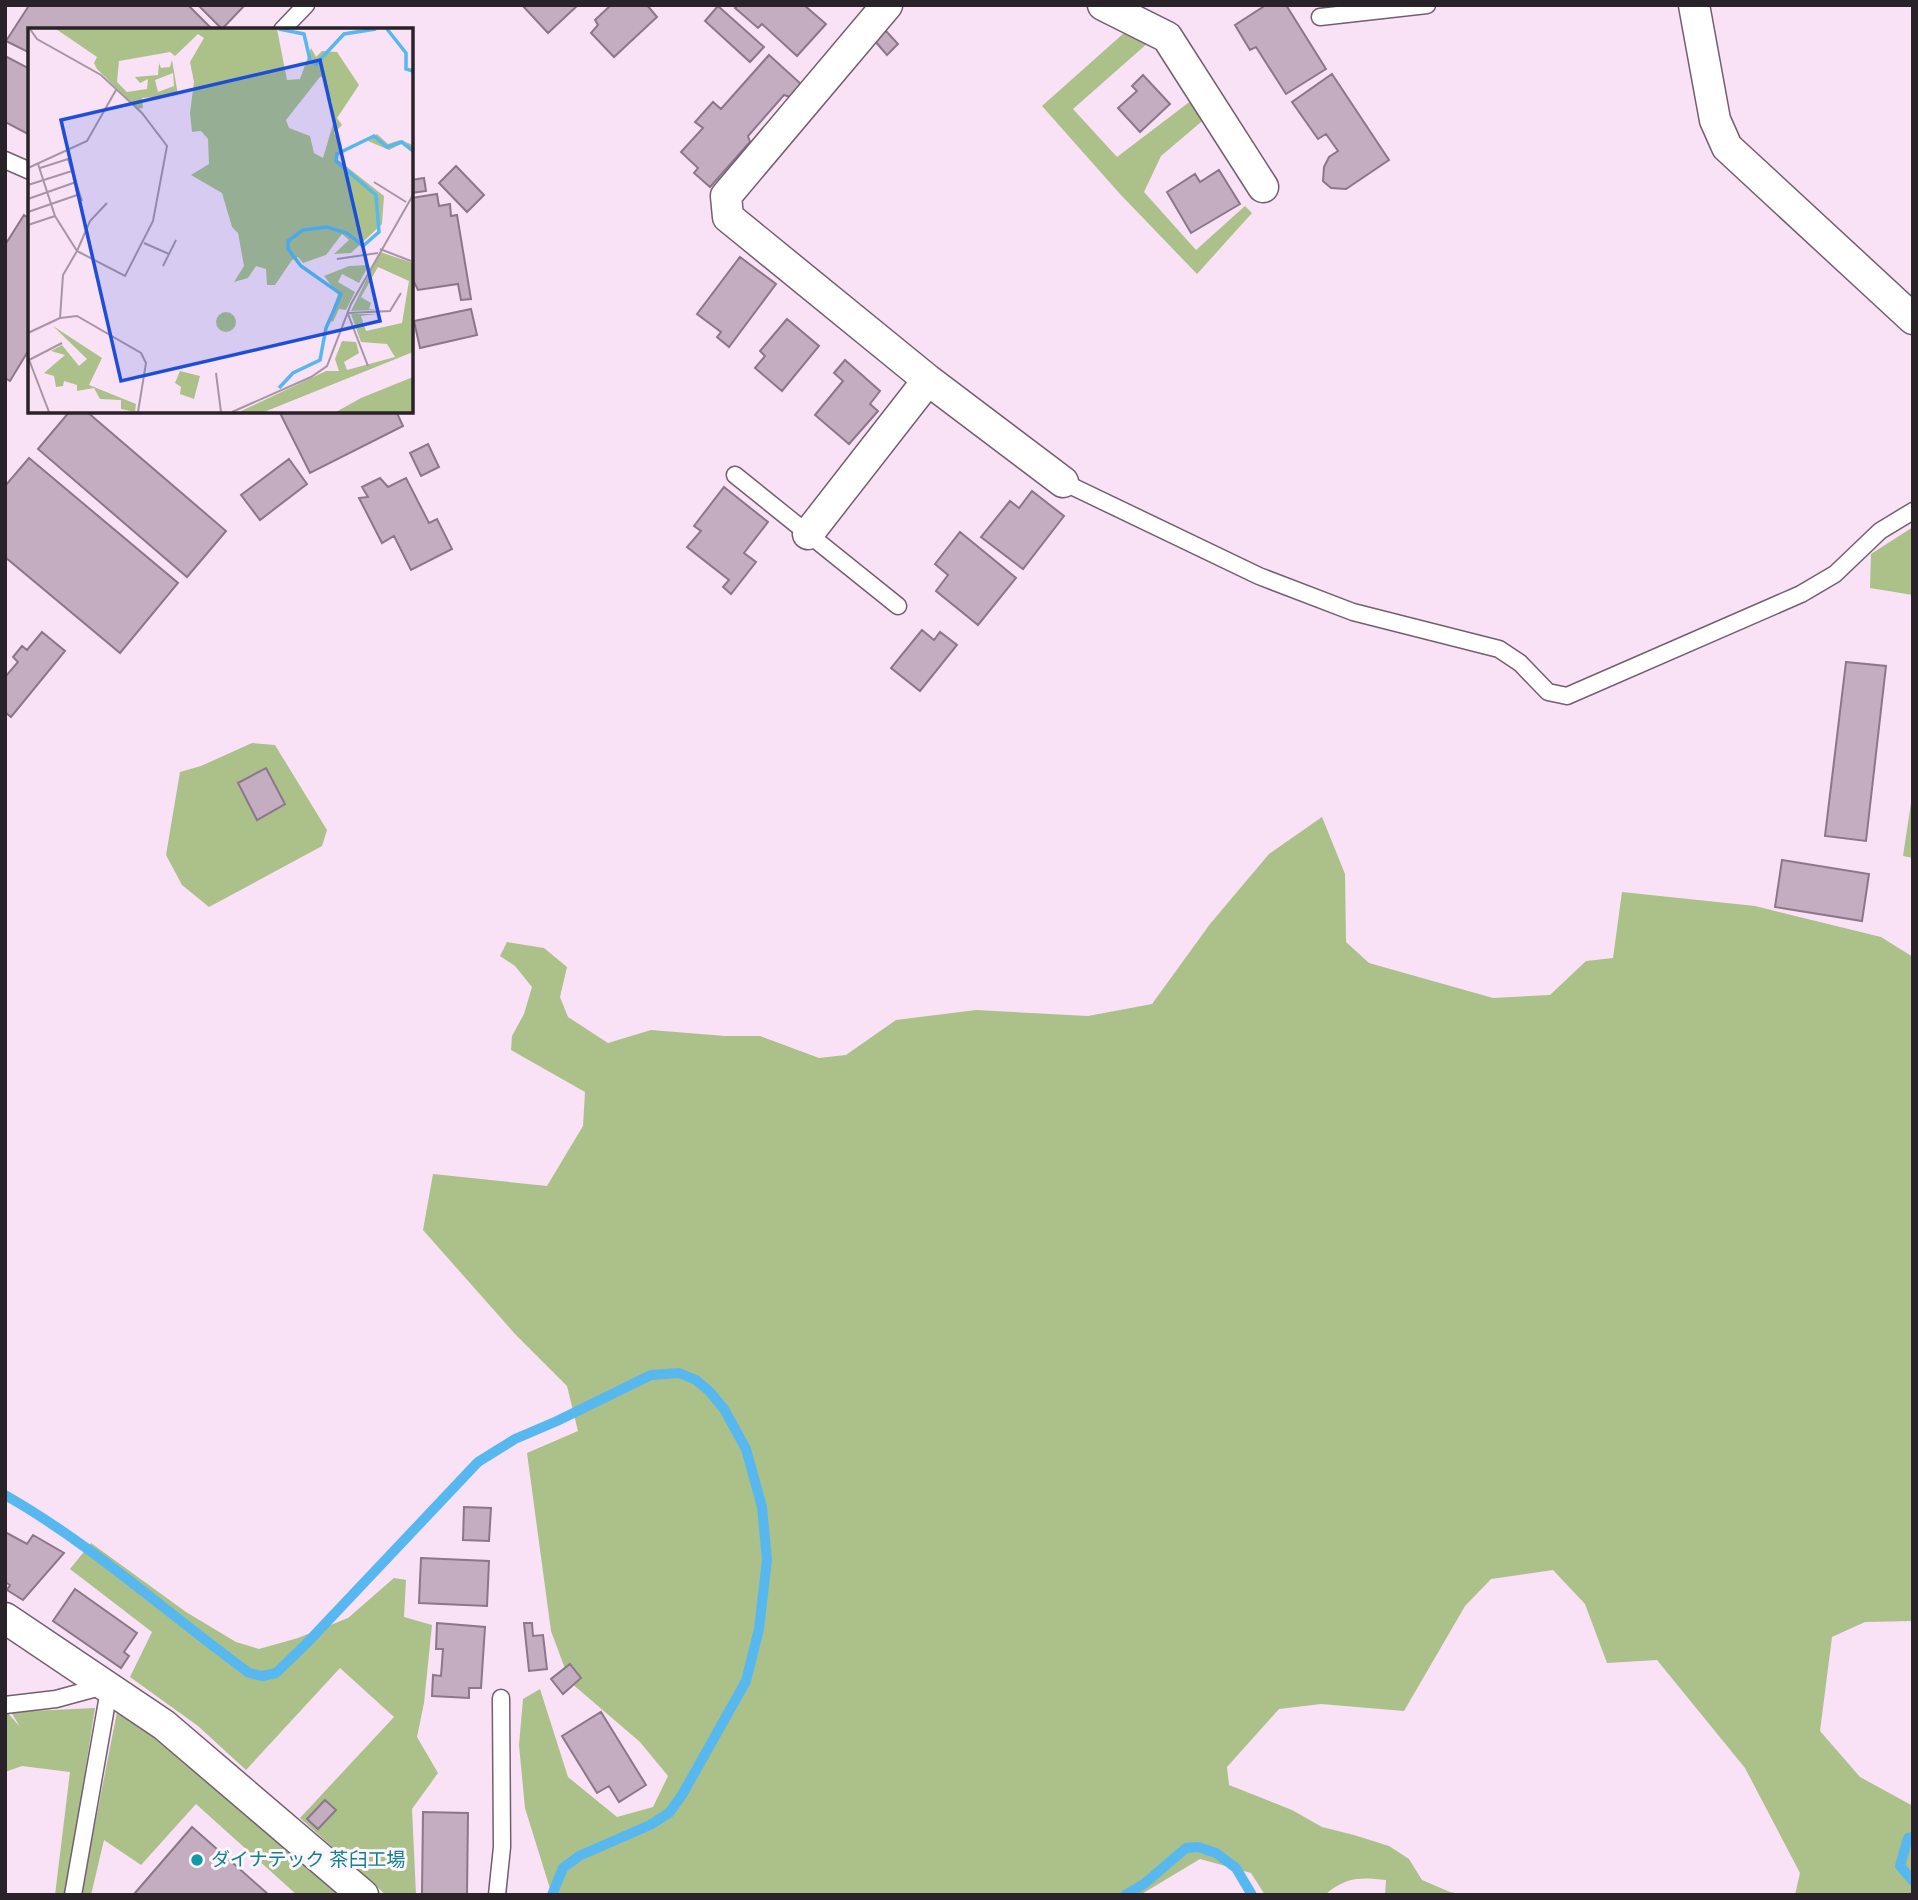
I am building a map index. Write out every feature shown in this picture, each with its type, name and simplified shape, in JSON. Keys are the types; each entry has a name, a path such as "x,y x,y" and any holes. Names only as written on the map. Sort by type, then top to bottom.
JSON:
{"street":[{"path":"887,5 726,196 729,217 928,380 1063,482"},
{"path":"1103,5 1167,37 1263,187"},
{"path":"1694,5 1716,120 1727,147 1913,319"},
{"path":"808,534 928,380"},
{"path":"5,1618 164,1725 363,1895"}],"lane":[{"path":"284,28 306,5"},
{"path":"1320,17 1373,8 1427,5"},
{"path":"5,160 28,170"},
{"path":"735,475 898,606"},
{"path":"1063,482 1259,576 1353,612 1499,649 1520,663 1548,692 1567,696 1801,594 1835,575 1880,531 1913,511"},
{"path":"5,1705 56,1699 107,1688 73,1895"},
{"path":"497,1895 502,1847 502,1698"}],"green space":[{"path":"1124,33 1149,42 1073,109 1117,157 1192,100 1207,117 1161,156 1144,192 1196,250 1245,206 1252,213 1197,274 1120,194 1042,106"},
{"path":"1913,527 1913,595 1870,588 1871,554"},
{"path":"252,743 275,745 327,830 322,846 209,907 182,885 166,855 180,772 201,766"},
{"path":"1913,790 1913,858 1903,856"},
{"path":"1322,817 1345,874 1346,942 1369,963 1493,998 1550,995 1586,961 1613,958 1622,892 1755,906 1881,937 1913,957 1913,1621 1865,1622 1832,1637 1820,1731 1860,1777 1913,1806 1913,1895 1795,1895 1800,1873 1745,1768 1657,1660 1607,1663 1585,1604 1553,1570 1491,1579 1465,1606 1404,1711 1321,1704 1279,1709 1227,1767 1229,1785 1292,1810 1322,1827 1389,1846 1409,1859 1422,1880 1450,1892 1465,1895 1385,1895 1386,1880 1368,1879 1346,1882 1325,1895 1265,1895 1251,1873 1200,1859 1140,1895 552,1895 525,1808 519,1745 523,1699 540,1689 568,1777 617,1817 653,1807 668,1776 640,1742 570,1682 551,1631 527,1453 578,1431 567,1386 515,1334 423,1230 433,1174 547,1186 583,1126 585,1092 511,1050 512,1036 524,1014 532,987 515,966 500,956 507,942 544,948 567,967 560,997 568,1017 608,1043 651,1030 760,1036 819,1058 846,1055 896,1020 976,1010 1088,1016 1152,1004 1210,924 1269,854"},
{"path":"91,1543 186,1612 236,1642 259,1649 298,1638 348,1618 394,1578 406,1580 404,1617 432,1625 424,1703 417,1737 438,1773 412,1809 416,1895 386,1895 300,1818 394,1717 340,1668 246,1770 198,1726 130,1677 152,1632 70,1569"},
{"path":"95,1708 66,1895 55,1895 70,1772 22,1766 5,1772 5,1712 20,1727 11,1712"},
{"path":"117,1712 156,1737 341,1895 297,1895 196,1804 141,1865 104,1840 91,1895 81,1895"}],"building":[{"path":"24,5 188,5 211,28 28,28 28,52 6,41 28,7"},
{"path":"198,5 245,5 223,28"},
{"path":"522,5 578,5 548,33"},
{"path":"611,5 647,5 657,17 614,57 591,33 598,25 595,20"},
{"path":"738,5 804,5 826,24 797,56 762,24 758,28 735,8"},
{"path":"1266,5 1286,5 1326,69 1286,94 1256,47 1250,50 1235,25"},
{"path":"718,6 764,47 750,62 705,21"},
{"path":"885,30 898,44 887,55 874,40"},
{"path":"769,55 801,84 790,97 784,95 748,136 750,142 710,187 694,173 698,168 681,152 703,128 695,122 713,102 721,109"},
{"path":"5,56 28,68 28,134 5,122"},
{"path":"1332,74 1389,160 1346,189 1331,188 1323,181 1324,167 1329,157 1338,151 1326,134 1318,139 1292,102"},
{"path":"1143,75 1170,104 1140,132 1118,108 1137,91 1132,86"},
{"path":"456,166 484,195 467,212 439,183"},
{"path":"1219,170 1240,204 1191,233 1167,192 1195,174 1200,182"},
{"path":"424,178 426,191 413,193 413,180"},
{"path":"437,194 439,206 450,204 451,216 457,215 471,299 461,300 458,284 418,290 413,282 413,198"},
{"path":"24,215 28,218 28,351 10,381 5,378 5,245"},
{"path":"740,257 776,284 729,347 717,337 721,332 697,314"},
{"path":"471,309 477,335 420,348 414,321"},
{"path":"787,319 819,346 782,391 755,368 765,356 760,351"},
{"path":"845,360 880,391 870,404 878,411 849,444 815,415 843,381 834,373"},
{"path":"68,413 88,413 226,531 187,577 38,449"},
{"path":"280,413 397,413 403,426 310,473"},
{"path":"428,444 439,467 421,476 410,453"},
{"path":"29,458 178,583 120,653 5,557 5,486"},
{"path":"289,459 307,484 260,520 241,495"},
{"path":"380,478 388,487 406,478 429,523 437,519 452,549 411,570 394,536 382,543 359,498 368,497 362,487"},
{"path":"724,487 768,522 744,553 756,562 731,594 723,587 729,580 687,547 701,531 694,526"},
{"path":"1032,491 1064,516 1023,569 981,537 1010,501 1019,508"},
{"path":"960,532 1016,578 978,625 936,591 948,575 935,564"},
{"path":"922,630 934,640 940,632 957,645 920,691 891,668"},
{"path":"42,632 65,651 11,717 5,712 5,677 18,662 13,657 22,646 27,650"},
{"path":"1846,662 1886,666 1866,841 1825,836"},
{"path":"266,768 285,804 257,820 238,783"},
{"path":"1782,860 1869,874 1862,921 1775,907"},
{"path":"464,1507 491,1508 489,1541 463,1540"},
{"path":"5,1532 27,1544 33,1535 64,1553 23,1600 7,1590 10,1585 5,1582"},
{"path":"421,1558 489,1561 487,1606 419,1603"},
{"path":"75,1589 137,1633 124,1652 129,1656 121,1668 53,1621"},
{"path":"437,1623 485,1627 481,1688 469,1688 469,1698 432,1696 433,1675 441,1676 443,1649 436,1649"},
{"path":"524,1623 532,1623 533,1636 543,1635 547,1669 529,1671"},
{"path":"570,1664 581,1678 563,1694 551,1679"},
{"path":"601,1712 646,1785 619,1802 609,1786 597,1793 562,1736"},
{"path":"325,1800 336,1810 318,1829 307,1819"},
{"path":"423,1812 468,1813 467,1895 422,1894"},
{"name":"ダイナテック 茶臼工場","path":"192,1827 269,1895 136,1895"}],"waterway":[{"path":"5,1495 100,1558 249,1673 262,1676 276,1673 306,1644 478,1462 515,1439 651,1375 679,1373 696,1380 724,1409 746,1449 762,1507 767,1560 759,1629 746,1681 682,1795 669,1813 650,1825 579,1856 563,1868 552,1895"},
{"path":"1913,1837 1908,1838 1900,1866 1913,1881"},
{"path":"1125,1895 1144,1884 1186,1848 1198,1847 1216,1853 1236,1868 1252,1895"}],"place":[{"name":"ダイナテック 茶臼工場","path":"197,1860"}]}
